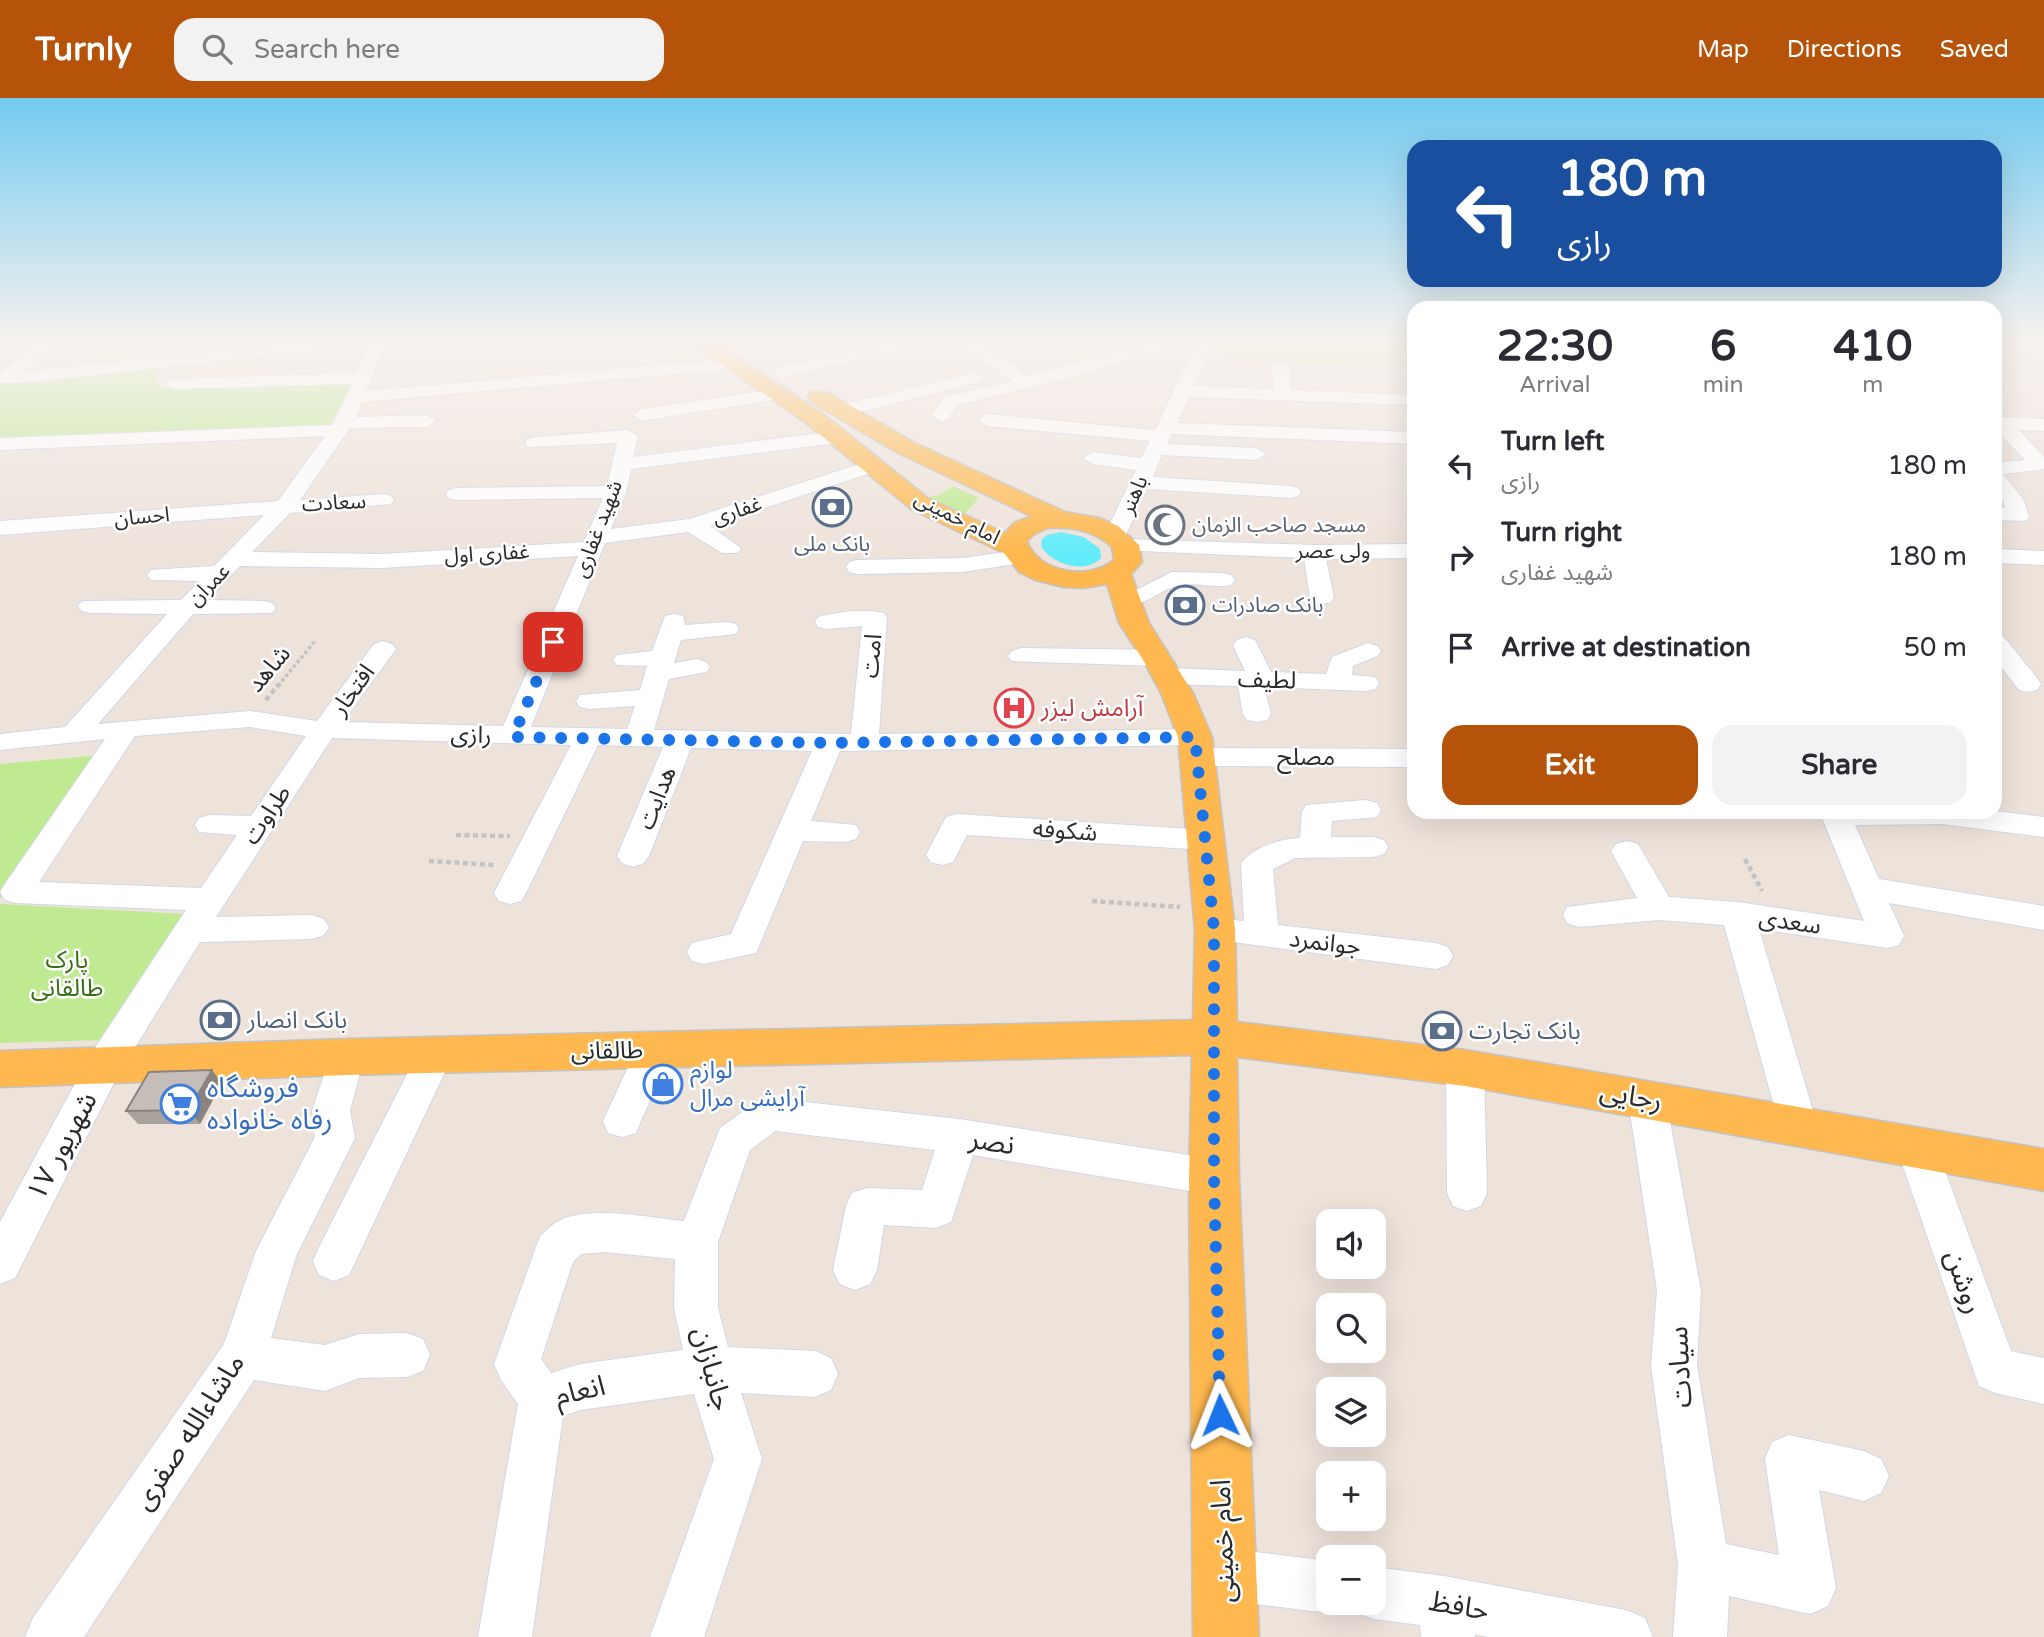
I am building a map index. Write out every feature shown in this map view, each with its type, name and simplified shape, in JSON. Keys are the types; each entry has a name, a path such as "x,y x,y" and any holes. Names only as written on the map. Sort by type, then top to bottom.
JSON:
{"main road":[{"name":"امام خمینی","path":"810,412 837,437 920,504 1017,552 1039,571 1059,577"},
{"name":"امام خمینی","path":"842,412 954,471 1060,520"},
{"path":"899,487 931,487 948,481 954,471"},
{"path":"1017,552 1016,536 1027,526 1060,520 1092,524 1135,601"},
{"path":"1059,577 1135,601"},
{"path":"1059,577 1096,579 1135,601"},
{"name":"امام خمینی","path":"1135,601 1196,747 1214,920 1214,1177 1226,1637"},
{"name":"رجایی","path":"1215,1037 1465,1068 1647,1098 1916,1146 2041,1175"},
{"name":"طالقانی","path":"0,1069 346,1057 1215,1037"}],"street":[{"name":"عمران","path":"73,735 186,608 285,506 342,426 349,412"},
{"path":"642,415 656,412"},
{"name":"باهنر","path":"1135,601 1153,452 1172,412"},
{"path":"987,420 1153,452 1291,492"},
{"path":"3,446 243,434 427,421"},
{"path":"2002,423 2044,425"},
{"path":"2002,427 2040,464 2002,468"},
{"path":"221,454 243,434"},
{"name":"شهید غفاری","path":"513,737 616,492 628,436 535,443"},
{"path":"622,464 837,437"},
{"path":"1093,458 1153,452 1407,438"},
{"path":"1153,452 1256,454"},
{"name":"غفاری","path":"595,543 692,525 873,466"},
{"path":"2002,486 2013,499 2018,516 2002,515"},
{"path":"456,494 616,492"},
{"name":"سعادت","path":"285,506 384,500"},
{"name":"احسان","path":"0,528 285,506"},
{"path":"692,525 730,548"},
{"name":"غفاری اول","path":"159,575 228,566 382,561 595,543"},
{"name":"ولی عصر","path":"1135,601 1314,552 1407,551"},
{"path":"858,567 963,565 1017,552"},
{"path":"1314,552 1322,598"},
{"path":"2005,556 2044,558"},
{"path":"2005,556 2044,581"},
{"path":"1021,656 1095,667 1135,601 1172,579 1223,580"},
{"name":"لطیف","path":"1135,601 1255,679 1366,683"},
{"path":"90,606 264,608"},
{"name":"امت","path":"827,622 875,618 864,743"},
{"path":"589,701 663,656 727,629"},
{"path":"1245,645 1255,679 1256,714"},
{"name":"افتخار","path":"324,730 383,649"},
{"path":"2002,649 2036,684"},
{"path":"1338,682 1341,662 1368,651"},
{"path":"638,739 663,656"},
{"path":"626,660 663,656 697,667"},
{"path":"2002,683 2036,684"},
{"name":"رازی","path":"0,742 250,719 324,730 513,737 1196,747"},
{"path":"126,729 16,892 210,900"},
{"name":"طراوت","path":"191,930 324,730"},
{"path":"517,880 588,738"},
{"name":"هدایت","path":"633,856 680,740"},
{"path":"704,952 744,944 829,743"},
{"name":"مصلح","path":"1196,747 1407,758"},
{"path":"1315,846 1317,812 1366,810"},
{"name":"سعدی","path":"1798,1124 1738,914 1886,936 1836,819"},
{"path":"1981,819 2044,827"},
{"name":"شکوفه","path":"942,855 957,824 1206,841"},
{"path":"211,825 260,826"},
{"path":"791,831 845,832"},
{"path":"1262,936 1257,864 1290,848 1373,848"},
{"path":"1627,851 1659,908"},
{"path":"1867,888 2044,918"},
{"path":"1579,915 1659,908 1738,914"},
{"name":"جوانمرد","path":"1214,920 1262,936 1436,956"},
{"path":"191,930 312,927"},
{"name":"۱۷ شهریور","path":"0,1264 104,1065 191,930"},
{"path":"622,1121 654,1050"},
{"path":"334,1261 435,1055"},
{"name":"ماشاءالله صفری","path":"51,1637 243,1356 277,1251 335,1138 331,1111 346,1057"},
{"path":"1465,1068 1467,1193"},
{"name":"سیادت","path":"1647,1098 1679,1291 1674,1365 1704,1565 1700,1637"},
{"name":"نصر","path":"769,1114 959,1136 1214,1177"},
{"name":"جانبازان","path":"677,1637 738,1459 710,1369 696,1308 697,1242 734,1140 769,1114"},
{"path":"855,1270 867,1206 936,1209 959,1136"},
{"name":"روشن","path":"1916,1146 1995,1370 2044,1381"},
{"path":"542,1399 517,1364 555,1250 572,1235 605,1233 697,1242"},
{"path":"243,1356 325,1368 359,1356 407,1355"},
{"name":"انعام","path":"505,1637 542,1399 580,1387 710,1369 815,1374"},
{"path":"1704,1565 1810,1588 1790,1459 1864,1476"},
{"path":"1224,1574 1316,1586"},
{"name":"حافظ","path":"1386,1598 1446,1620 1626,1637"}],"path":[{"name":"شاهد","path":"250,719 315,641"},
{"path":"456,835 539,836"},
{"path":"429,861 517,880"},
{"path":"1092,901 1214,920"}],"green space":[{"path":"0,412 337,412 328,427 0,441"},
{"path":"953,486 979,498 963,516 924,498 939,495"},
{"name":"پارک طالقانی","path":"101,755 0,899 0,764"},
{"name":"پارک طالقانی","path":"0,904 185,914 106,1040 0,1043"}],"water":[{"path":"1061,532 1084,537 1100,549 1101,558 1086,566 1078,566 1052,558 1041,546 1042,539"}],"building":[{"path":"212,1070 189,1110 126,1111 149,1072"}],"place":[{"name":"بانک ملی","path":"832,507"},
{"name":"مسجد صاحب الزمان","path":"1165,525"},
{"name":"بانک صادرات","path":"1185,605"},
{"name":"آرامش لیزر","path":"1014,708"},
{"name":"بانک انصار","path":"220,1020"},
{"name":"بانک تجارت","path":"1442,1031"},
{"name":"لوازم آرایشی مرال","path":"663,1084"},
{"name":"فروشگاه رفاه خانواده","path":"180,1104"}],"route":[{"path":"553,642 513,737 829,743 1195,737 1202,783 1214,930 1214,1177 1220,1415"}]}
